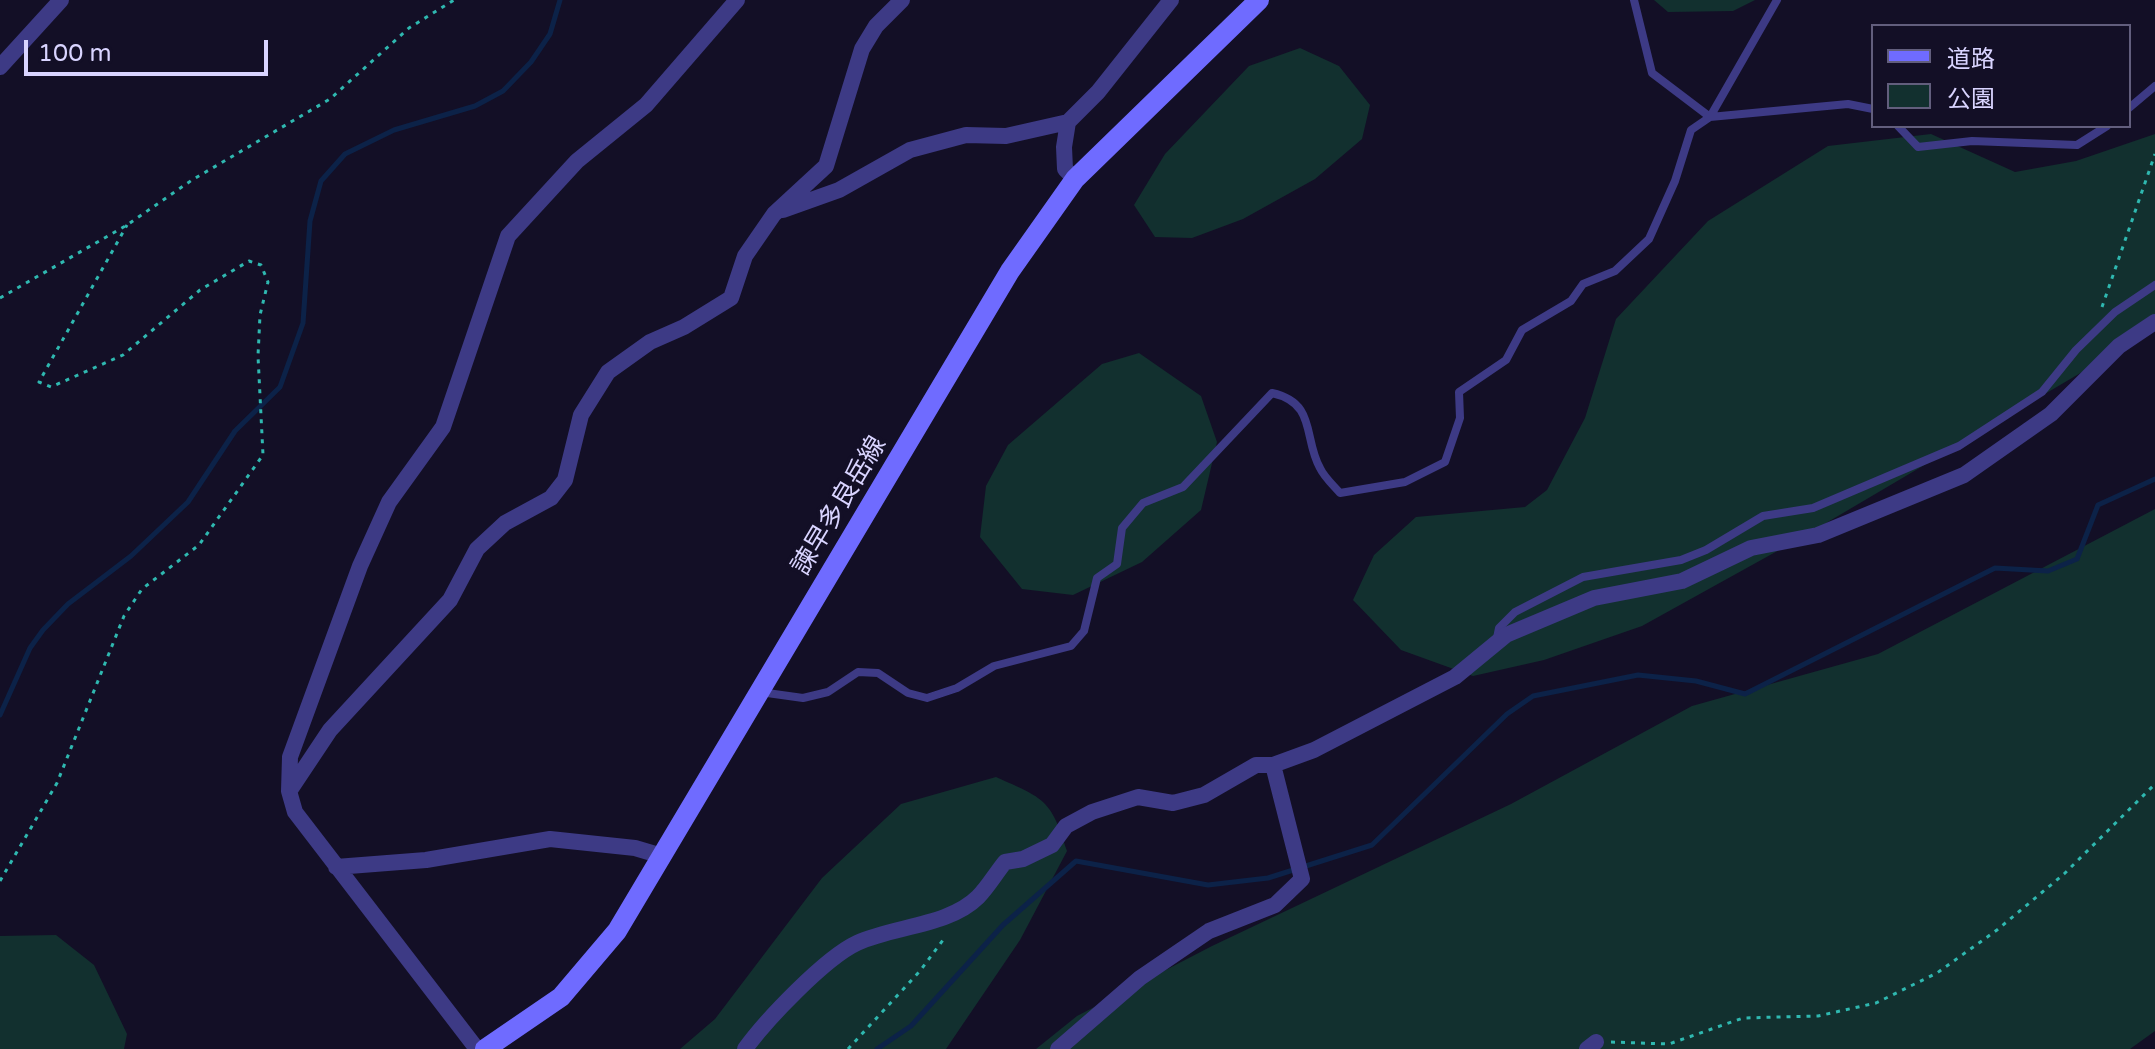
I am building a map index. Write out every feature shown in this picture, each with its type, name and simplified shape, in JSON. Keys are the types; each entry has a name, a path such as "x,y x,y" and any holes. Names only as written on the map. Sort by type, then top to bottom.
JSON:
{"main road":[{"name":"諫早多良岳線","path":"485,1049 561,997 617,931 1010,271 1075,179 1259,0"}],"street":[{"path":"0,67 61,0"},
{"path":"477,1049 295,812 289,791 290,757 360,566 389,502 443,427 508,236 577,161 646,105 737,0"},
{"path":"289,791 330,730 450,600 477,549 505,523 551,498 565,480 581,415 608,372 650,342 684,327 731,298 745,256 774,214 826,166 862,49 876,26 902,0"},
{"path":"774,214 839,190 910,150 966,135 1006,136 1068,122 1098,92 1171,0"},
{"path":"1068,122 1065,169 1075,179"},
{"path":"745,1049 757,1032 833,959 856,943 950,913 976,899 1005,862 1023,859 1052,845 1066,826 1092,812 1138,797 1173,803 1204,795 1256,765 1273,765 1341,736 1390,707 1455,677 1506,635 1594,598 1682,581 1751,548 1818,535 1964,475 2051,414 2119,346 2155,322"},
{"path":"1058,1049 1140,978 1209,931 1275,905 1302,879 1273,765"},
{"path":"336,867 426,860 550,839 635,848 662,856"}],"lane":[{"path":"1634,0 1652,73 1710,117 1848,104 1871,109"},
{"path":"760,692 803,698 828,692 858,672 878,673 908,693 927,698 957,688 994,666 1071,646 1084,631 1097,578 1117,564 1122,528 1143,503 1183,487 1272,393 1286,396 1307,417 1319,468 1340,493 1405,482 1445,462 1460,418 1459,392 1506,360 1522,330 1571,301 1583,284 1615,271 1649,239 1675,181 1691,130 1710,117 1777,0"},
{"path":"2131,106 2155,86"},
{"path":"1900,128 1918,147 1972,141 2077,145 2104,128"},
{"path":"1496,643 1499,628 1515,612 1583,577 1681,560 1706,550 1763,516 1813,508 1959,446 2042,392 2076,350 2115,312 2155,285"}],"path":[{"path":"0,298 127,225 192,180 330,99 409,28 454,0"},
{"path":"2115,312 2102,314 2102,303 2141,201 2155,154"},
{"path":"0,881 57,783 124,616 150,581 185,559 199,545 263,455 258,356 260,315 268,282 261,265 249,261 200,290 123,355 51,387 39,382 127,225"},
{"path":"1592,1045 1669,1044 1743,1018 1818,1016 1876,1003 1937,973 1997,930 2064,874 2155,784"},
{"path":"848,1049 920,971 943,940"}],"green space":[{"path":"1654,0 1755,0 1733,11 1668,12"},
{"path":"1300,48 1339,66 1370,105 1362,139 1315,179 1243,219 1192,238 1155,237 1134,205 1165,154 1249,66"},
{"path":"1931,134 2015,172 2076,161 2155,134 2155,329 1799,539 1642,626 1544,660 1473,676 1401,650 1353,600 1374,555 1416,517 1525,507 1547,490 1585,418 1616,319 1708,221 1828,146"},
{"path":"1139,353 1201,396 1217,442 1201,510 1142,562 1073,595 1022,589 980,537 986,486 1008,445 1102,364"},
{"path":"2155,509 2155,1031 2130,1049 1036,1049 1077,1016 1212,946 1511,804 1692,706 1878,654"},
{"path":"996,777 1044,803 1056,821 1067,851 1020,940 946,1049 680,1049 715,1019 822,878 901,804"},
{"path":"56,935 94,965 127,1034 124,1049 0,1049 0,936"}],"waterway":[{"path":"0,715 30,648 43,630 68,604 131,556 188,502 235,431 280,387 303,323 310,221 321,181 345,154 394,130 475,106 503,91 531,62 550,34 560,0"},
{"path":"877,1049 911,1026 1003,925 1076,861 1208,885 1268,878 1372,845 1507,714 1533,696 1638,675 1696,681 1745,694 1995,568 2048,571 2077,559 2098,505 2155,479"}]}
